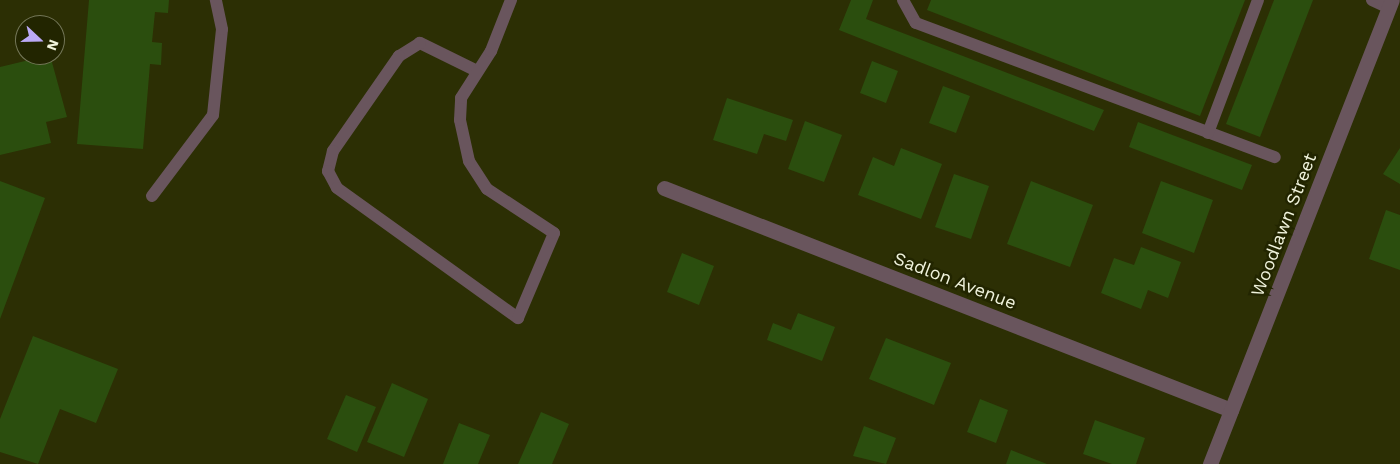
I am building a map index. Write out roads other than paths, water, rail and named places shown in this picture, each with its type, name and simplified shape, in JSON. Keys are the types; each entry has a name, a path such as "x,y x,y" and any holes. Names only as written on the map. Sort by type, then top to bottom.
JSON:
{"street":[{"name":"Woodlawn Street","path":"1210,464 1391,4"},
{"name":"Sadlon Avenue","path":"664,188 1231,410"}],"lane":[{"path":"478,71 420,43 399,56 333,151 328,171 337,188 518,318 554,233 487,190 469,161 460,98 478,71 512,0"},
{"path":"903,0 916,23 1276,157"},
{"path":"1208,133 1258,0"},
{"path":"1372,0 1391,4"},
{"path":"152,196 213,115 222,29 219,1"}]}
